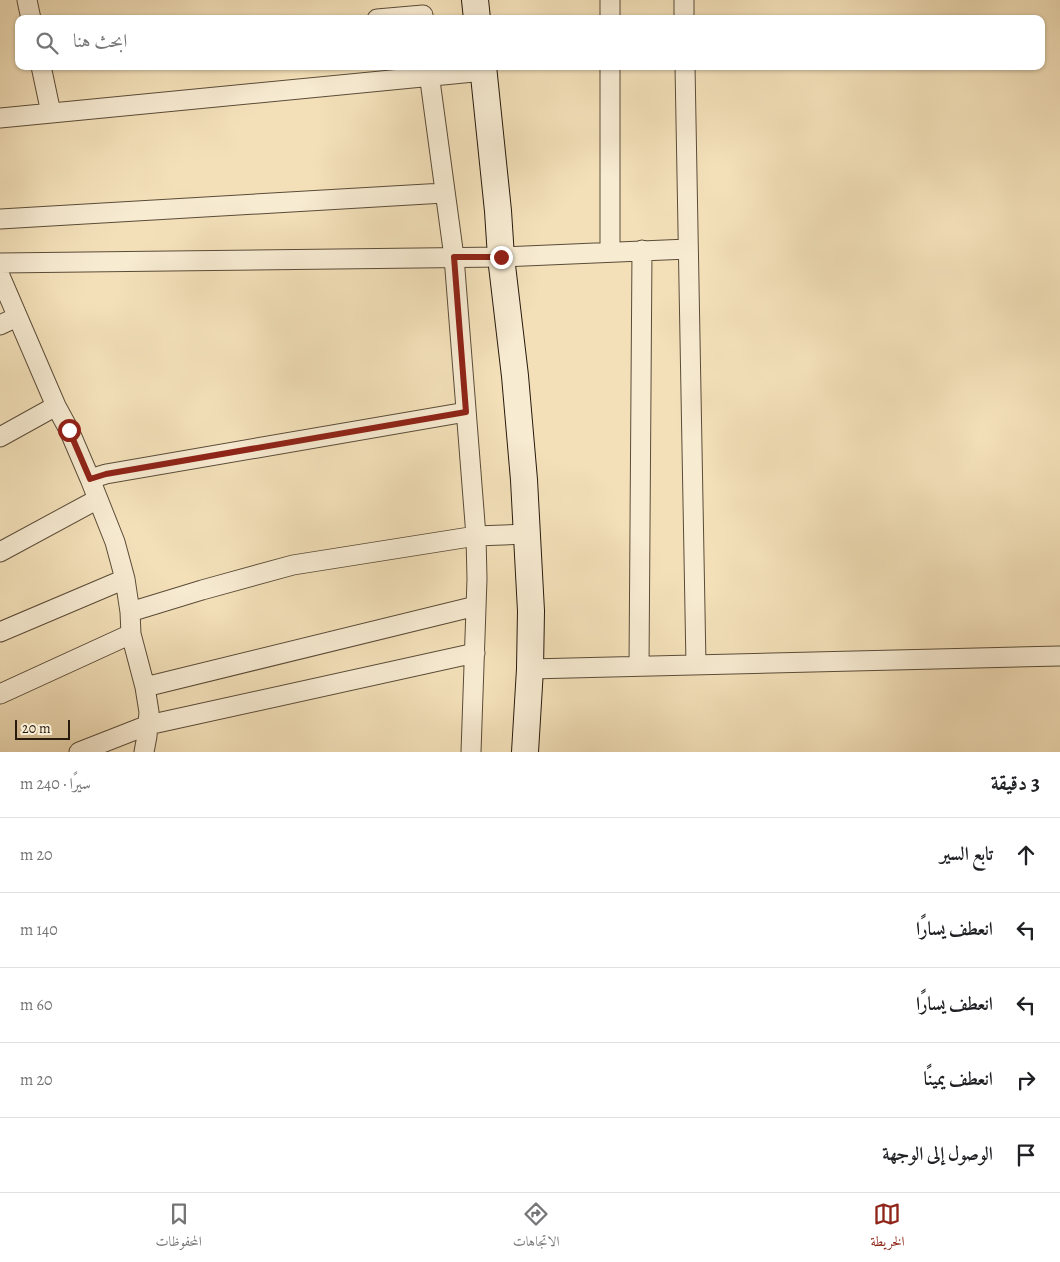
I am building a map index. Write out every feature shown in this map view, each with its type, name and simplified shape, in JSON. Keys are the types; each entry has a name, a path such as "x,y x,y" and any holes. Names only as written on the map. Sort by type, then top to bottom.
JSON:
{"street":[{"path":"27,0 30,15"},
{"path":"475,0 477,15"},
{"path":"610,0 610,15"},
{"path":"684,0 684,15"},
{"path":"400,15 423,11"},
{"path":"42,70 51,113"},
{"path":"0,118 428,71 456,70"},
{"path":"484,70 501,257 520,427 527,534 531,610 525,752"},
{"path":"610,70 610,251"},
{"path":"685,70 696,665"},
{"path":"428,71 454,257 476,536 475,653 471,752"},
{"path":"0,219 444,193"},
{"path":"0,263 501,257 688,249"},
{"path":"639,666 642,250"},
{"path":"0,276 56,406 69,430 115,542 125,579 131,634 146,687 149,712 144,752"},
{"path":"0,325 17,317"},
{"path":"0,437 56,406"},
{"path":"90,479 106,474 466,412"},
{"path":"0,552 98,499"},
{"path":"130,612 293,565 476,536 527,534"},
{"path":"0,632 125,579"},
{"path":"146,687 476,606"},
{"path":"0,694 131,634"},
{"path":"79,752 148,725 475,653"},
{"path":"530,669 1060,656"}],"route":[{"path":"69,430 90,479 106,474 466,412 454,257 501,257"}]}
